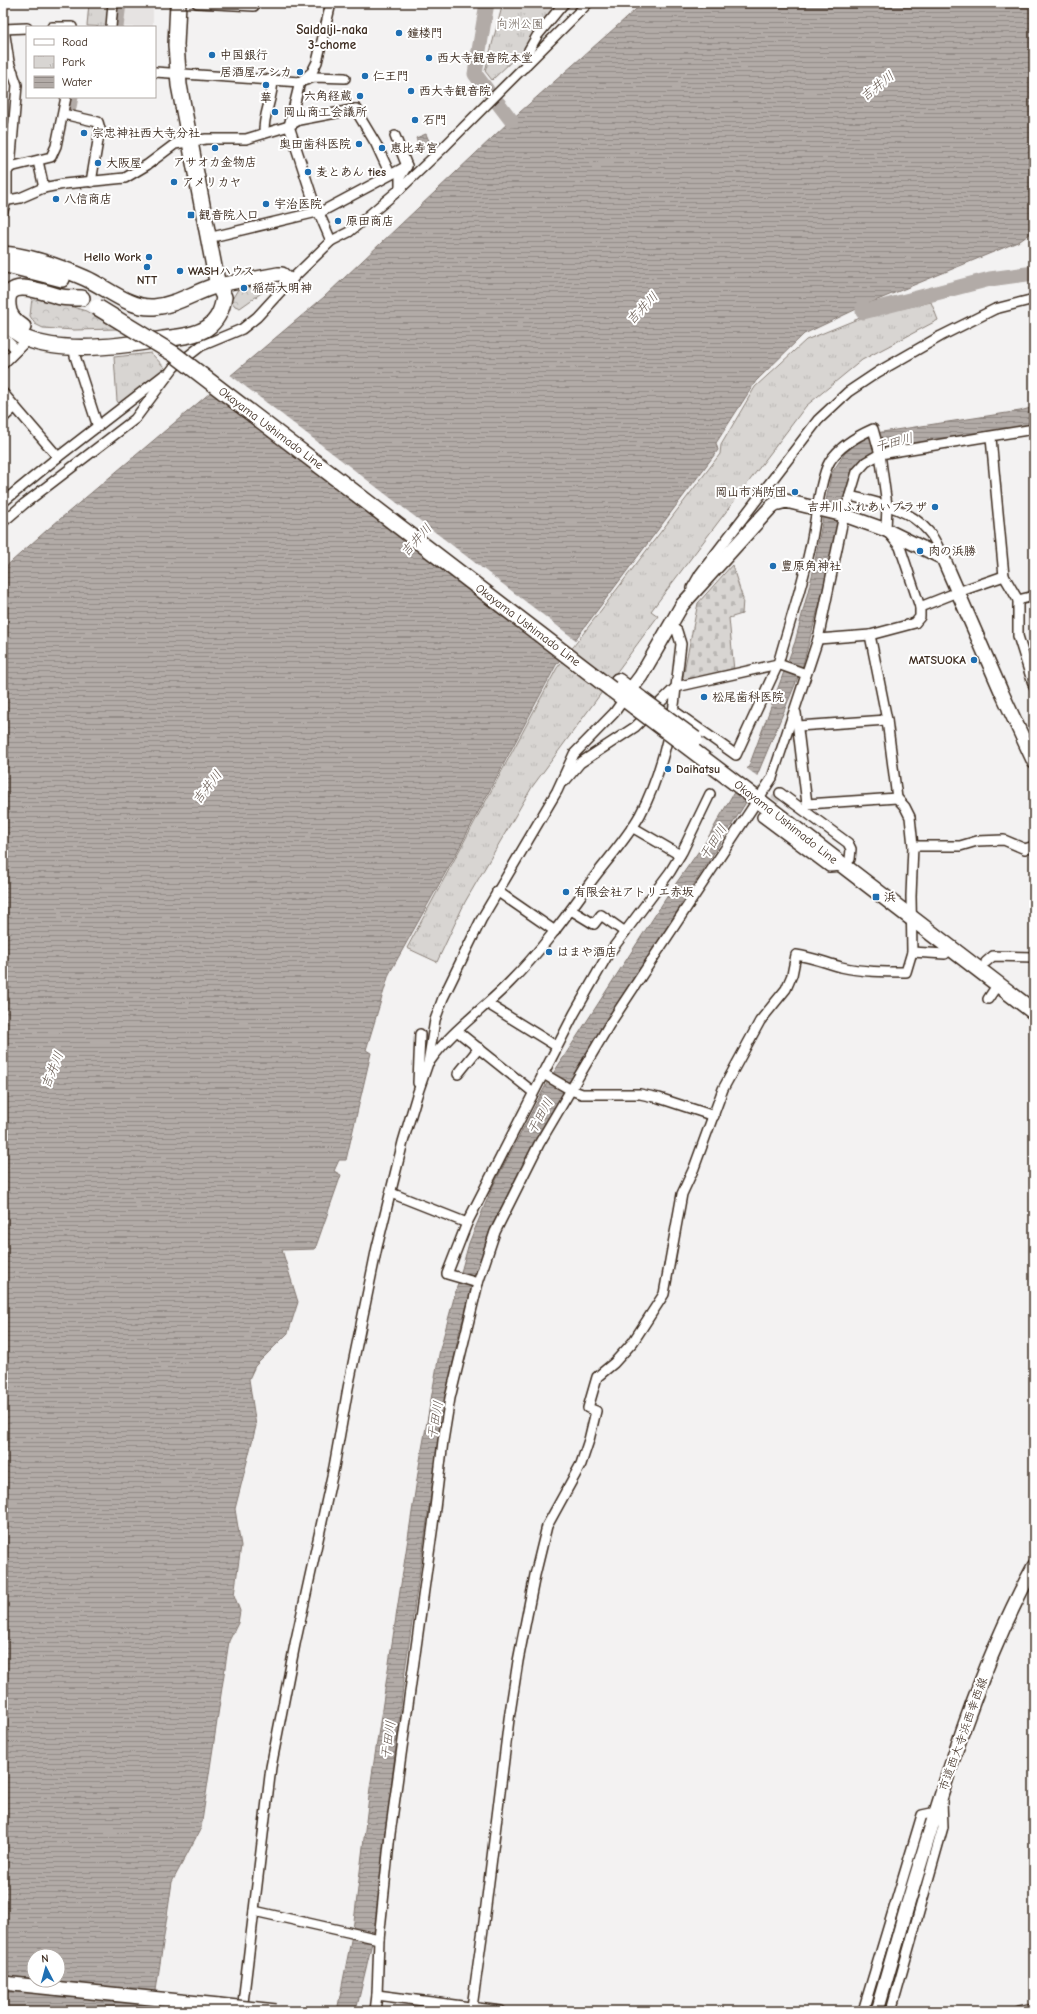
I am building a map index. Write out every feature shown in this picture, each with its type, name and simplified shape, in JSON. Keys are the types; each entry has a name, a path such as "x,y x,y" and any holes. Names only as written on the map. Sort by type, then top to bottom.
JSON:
{"main road":[{"path":"3,321 9,327 28,339 74,347 136,344 193,334 201,331 214,322 221,310 224,297 218,285 208,238 177,74 178,3"},
{"path":"3,254 37,260 79,275 142,306 164,305 218,285"},
{"name":"Okayama Ushimado Line","path":"3,264 60,279 100,303 174,354 615,685 912,912 986,962 1034,999"},
{"name":"Okayama Ushimado Line","path":"3,274 44,283 82,298 100,303"},
{"path":"82,298 61,297 34,288 21,288 13,291 7,300 8,310 15,322 27,330 45,336 81,339 140,336 187,326 200,321 209,313 218,285"},
{"name":"Okayama Ushimado Line","path":"912,912 950,948 1034,1012"}],"street":[{"path":"111,26 113,3"},
{"path":"197,3 254,6"},
{"path":"330,241 318,212 289,126 300,82 312,72 317,62 331,3"},
{"path":"525,68 529,50 537,36 564,3"},
{"path":"4,499 201,346 242,329 257,317 290,280 330,241 349,232 400,189 525,68 588,3"},
{"path":"3,211 4,201 7,197 6,169 17,85 9,62 4,29 26,28"},
{"path":"3,72 13,72"},
{"path":"156,72 300,82 314,77 345,78"},
{"path":"264,133 263,120 273,87 273,79"},
{"path":"17,85 26,86"},
{"path":"6,169 38,161 53,155 66,98"},
{"path":"4,201 20,198 44,188 79,182 125,178 147,165 174,144 206,139 235,140 289,126 299,120 356,109 376,144 390,174"},
{"path":"63,114 98,122 100,129 91,182"},
{"path":"395,136 407,166"},
{"path":"38,161 44,188"},
{"path":"400,189 400,177 407,166"},
{"path":"208,238 318,212 407,166"},
{"path":"218,285 278,274 282,274 290,280"},
{"path":"242,2011 271,1767 295,1644 334,1467 376,1247 417,1095 428,1063 435,1020 443,998 497,891 557,791 574,754 614,712 633,699 641,676 700,574 818,420 848,392 878,372 941,336 996,309 1034,299"},
{"path":"3,337 17,350"},
{"path":"3,364 28,339"},
{"path":"74,347 75,356 98,427"},
{"path":"3,522 134,419 174,367"},
{"path":"3,393 58,457"},
{"path":"3,418 15,407"},
{"path":"674,711 736,755 780,664 821,509 824,474 830,462 843,447 861,434 873,429 880,452 887,505 886,530 900,546 920,607 920,617 915,622 870,635 818,639"},
{"path":"375,2011 377,1995 377,1938 446,1419 476,1283 495,1232 510,1200 569,1088 759,794 780,758 805,674 818,639 842,514 850,496 857,472 866,462 880,452 991,438 1034,429"},
{"path":"991,438 1004,576 1018,600 1018,636 1034,687"},
{"path":"850,496 887,505 899,510 929,531 943,558 1001,691 1034,762"},
{"path":"682,605 775,504 786,501 842,514 886,530 943,558"},
{"path":"920,607 1004,576"},
{"path":"1018,600 1034,596"},
{"path":"428,1063 440,1047 488,1004 530,962 571,910 640,815 654,781 674,711 681,644 677,631 670,626"},
{"path":"472,2007 518,1661 547,1526 581,1464 589,1440 596,1411 588,1408 597,1377 614,1363 633,1342 664,1294 682,1194 694,1168 723,1090 760,1021 786,989 792,974 796,956 807,956 853,969 906,972 912,952 913,846 910,817 905,807 897,798 887,720 870,635"},
{"path":"557,791 580,763 635,727 676,687 780,664 805,674"},
{"path":"795,710 807,808"},
{"path":"798,726 887,720"},
{"path":"762,816 829,867 847,862 850,849 848,843 807,808 780,793"},
{"path":"476,1283 447,1274 467,1223 533,1092 544,1074 556,1046 600,970 625,932 670,872 710,794"},
{"path":"807,808 897,798"},
{"path":"632,827 680,855"},
{"path":"913,846 960,846 977,841 1004,840 1025,849 1034,846"},
{"path":"497,891 555,931"},
{"path":"571,910 594,924 601,915 625,932"},
{"path":"912,952 945,954 950,948"},
{"path":"986,962 993,956 1034,957"},
{"path":"988,999 998,984"},
{"path":"488,1004 556,1046"},
{"path":"457,1031 533,1092"},
{"path":"417,1095 420,1034"},
{"path":"458,1074 479,1048"},
{"path":"544,1074 582,1094 640,1094 659,1098 714,1116"},
{"path":"391,1193 467,1223"},
{"name":"市道西大寺浜西幸西線","path":"877,2011 936,1812 970,1710 991,1657 1034,1566"},
{"path":"891,2011 943,1827 942,1794"},
{"path":"864,2011 922,1815 936,1812"},
{"path":"254,1911 377,1938"},
{"path":"880,1956 904,1964"},
{"path":"3,1983 276,2011"},
{"path":"377,1995 501,2011"},
{"path":"1020,2011 1034,2008"}],"shaded area":[{"path":"122,3 153,3 153,26 120,26"}],"green space":[{"path":"89,3 111,3 108,26 87,26"},
{"name":"向洲公園","path":"503,3 573,3 492,80 485,71"},
{"path":"266,281 268,284 267,289 240,308 235,306 231,301 240,286"},
{"path":"32,297 40,297 86,311 117,329 74,330 43,328 35,324 30,316"},
{"path":"931,302 938,320 862,360 806,406 651,611 658,616 532,787 465,902 437,962 407,948 557,668 720,454 721,445 755,387 806,340 860,318"},
{"path":"151,353 166,369 121,406 117,401 114,357"},
{"path":"732,565 743,599 742,614 729,618 734,671 682,681 698,603"}],"water":[{"name":"吉井川","path":"643,3 1034,3 1034,231 1020,241 863,306 804,334 756,381 716,443 718,450 556,665 457,852 389,974 366,1050 371,1053 346,1160 339,1160 334,1171 341,1175 315,1249 282,1250 298,1302 288,1333 255,1366 249,1379 256,1426 235,1509 241,1546 234,1595 240,1611 238,1623 229,1641 201,1828 172,1882 153,2011 3,2011 3,569 47,530 324,297 511,120"},
{"path":"426,134 430,143 426,147 420,146 416,138"},
{"name":"干田川","path":"1034,407 1034,426 862,460 837,539 802,668 745,804 569,1082 512,1186 487,1239 459,1333 443,1413 405,1670 374,1934 356,2011 337,2011 353,1930 370,1788 419,1466 440,1349 469,1243 492,1188 547,1083 672,889 706,841 749,766 795,642 813,572 831,474 845,453 869,434 1020,411"}],"pier":[{"path":"229,374 577,641 562,661 209,391"},
{"path":"746,768 760,778 748,803 733,792"}],"waterway":[{"path":"116,26 119,3"},
{"path":"487,3 475,74 487,90"},
{"path":"68,112 71,98"},
{"path":"498,103 511,120"},
{"path":"863,306 863,312 990,279 1034,273"}],"tunnel":[{"path":"767,811 780,793"}],"place":[{"name":"鐘楼門","path":"399,33"},
{"name":"中国銀行","path":"212,55"},
{"name":"西大寺観音院本堂","path":"429,58"},
{"name":"居酒屋アシカ","path":"300,72"},
{"name":"仁王門","path":"365,76"},
{"name":"華","path":"266,85"},
{"name":"西大寺観音院","path":"411,91"},
{"name":"六角経蔵","path":"360,96"},
{"name":"岡山商工会議所","path":"275,112"},
{"name":"石門","path":"415,120"},
{"name":"宗忠神社西大寺分社","path":"84,133"},
{"name":"奥田歯科医院","path":"359,144"},
{"name":"アサオカ金物店","path":"215,148"},
{"name":"恵比寿宮","path":"382,148"},
{"name":"大阪屋","path":"98,163"},
{"name":"麦とあん ties","path":"308,172"},
{"name":"アメリカヤ","path":"174,182"},
{"name":"八信商店","path":"56,199"},
{"name":"宇治医院","path":"266,204"},
{"name":"観音院入口","path":"191,215"},
{"name":"原田商店","path":"338,221"},
{"name":"Hello Work","path":"149,257"},
{"name":"NTT","path":"147,267"},
{"name":"WASHハウス","path":"180,271"},
{"name":"稲荷大明神","path":"244,288"},
{"name":"岡山市消防団","path":"795,492"},
{"name":"吉井川ふれあいプラザ","path":"935,507"},
{"name":"肉の浜勝","path":"920,551"},
{"name":"豊原角神社","path":"773,566"},
{"name":"MATSUOKA","path":"974,660"},
{"name":"松尾歯科医院","path":"704,697"},
{"name":"Daihatsu","path":"668,769"},
{"name":"有限会社アトリエ赤坂","path":"566,892"},
{"name":"浜","path":"876,897"},
{"name":"はまや酒店","path":"549,952"}],"district":[{"name":"Saidaiji-naka 3-chome","path":"332,36"}]}
